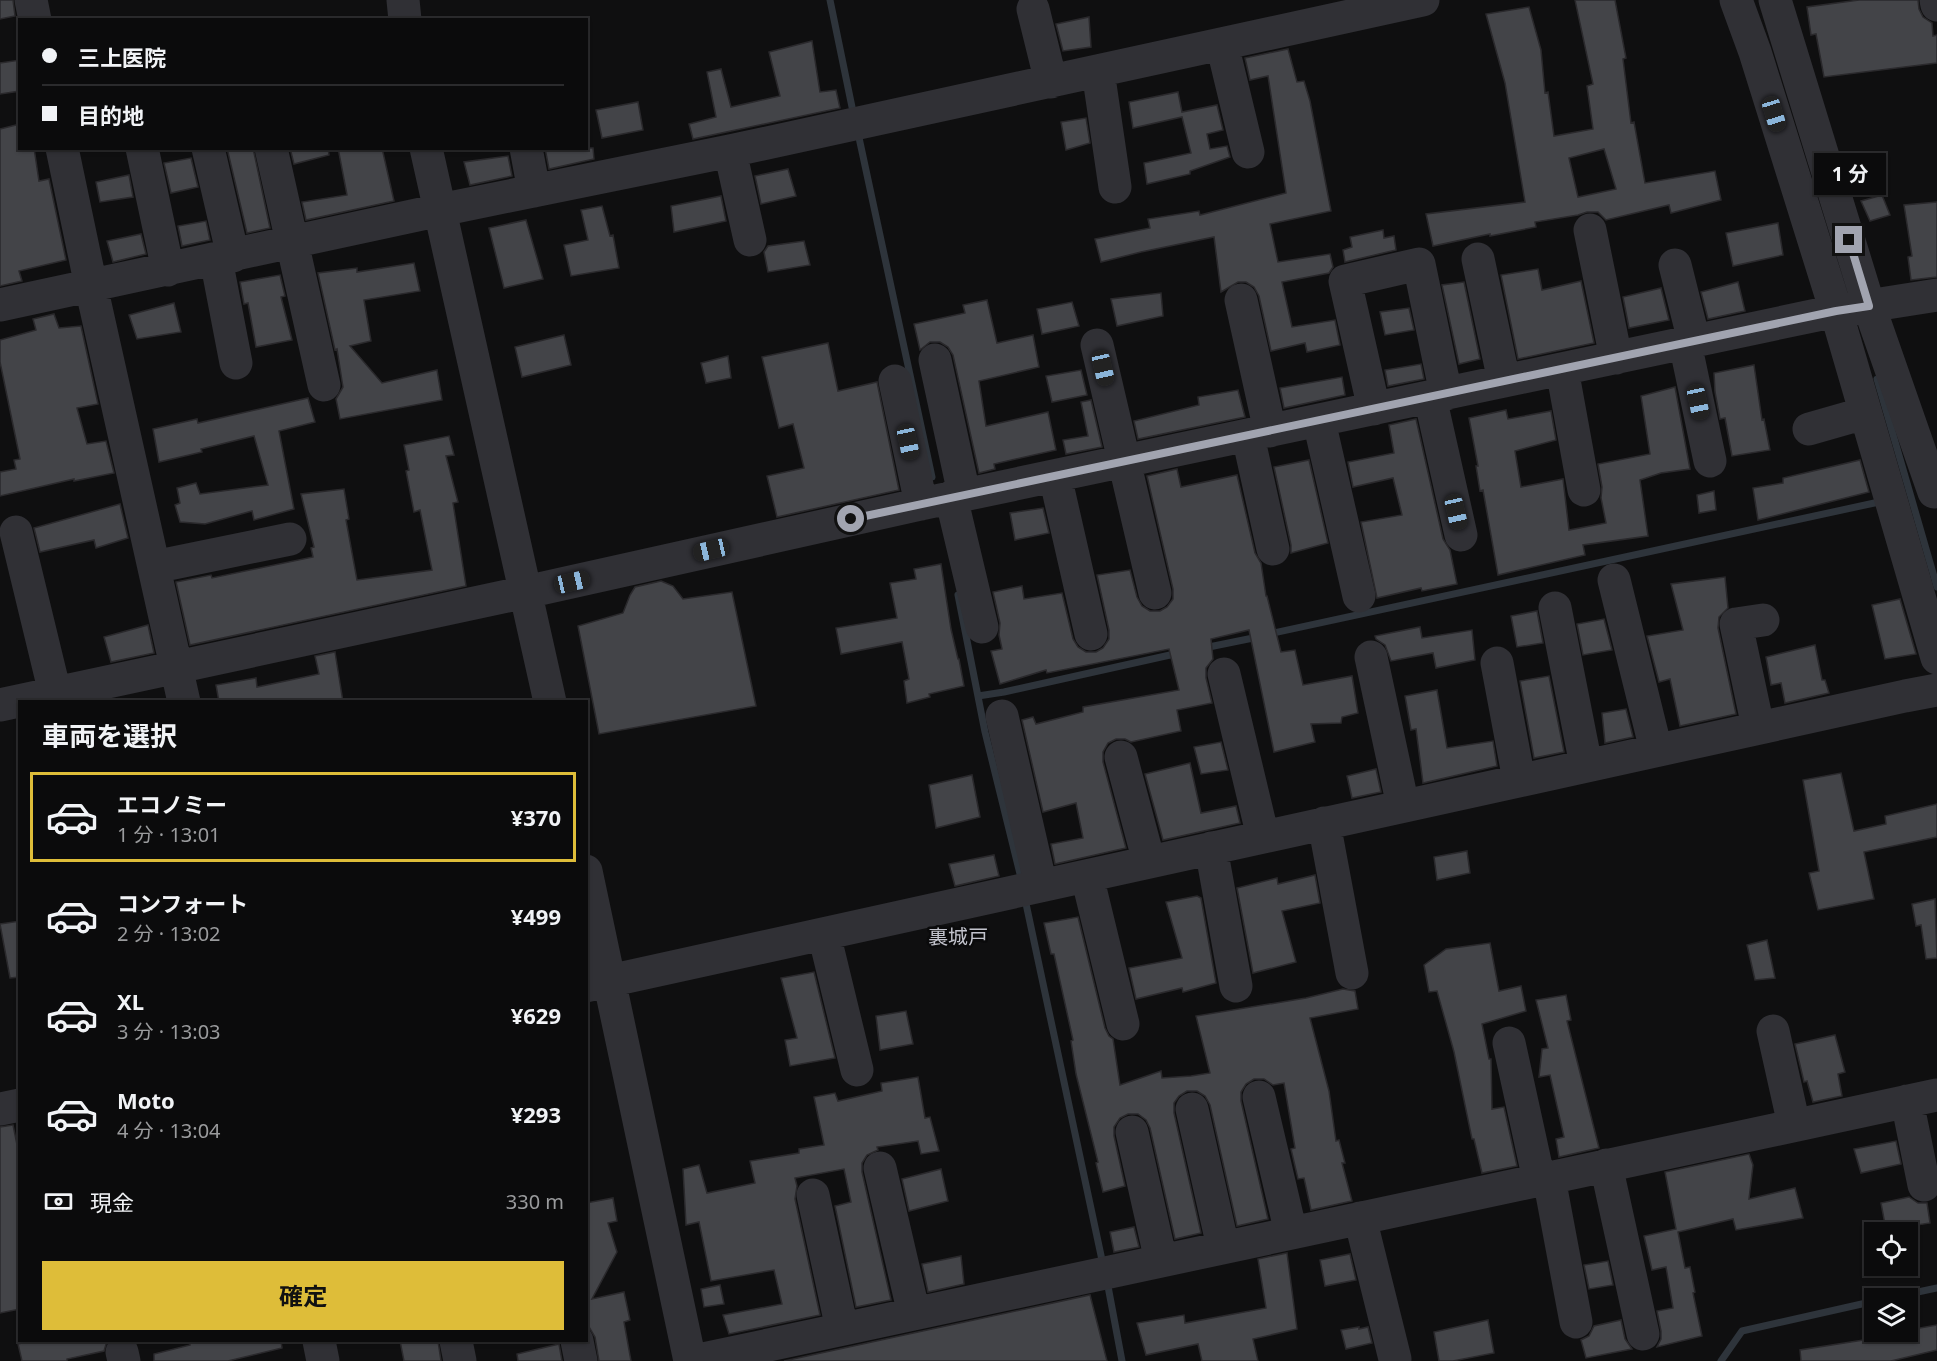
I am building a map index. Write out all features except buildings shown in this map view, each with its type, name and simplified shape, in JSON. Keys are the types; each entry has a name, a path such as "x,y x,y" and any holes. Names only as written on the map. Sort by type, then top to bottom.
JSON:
{"street":[{"path":"31,0 35,18"},
{"path":"403,0 405,18"},
{"path":"0,305 1050,82 1222,44 1359,7 1423,0"},
{"path":"1736,0 1755,52 1836,311 1937,658"},
{"path":"1775,0 1869,306 1936,496"},
{"path":"1936,0 1937,4"},
{"path":"1033,9 1050,82"},
{"path":"1222,44 1248,152"},
{"path":"1098,71 1115,187"},
{"path":"62,150 184,700"},
{"path":"142,150 168,270"},
{"path":"208,150 236,363"},
{"path":"271,150 324,385"},
{"path":"426,150 550,700"},
{"path":"526,150 534,191"},
{"path":"730,151 750,240"},
{"path":"1590,230 1616,358"},
{"path":"1478,260 1504,381"},
{"path":"1374,409 1345,281 1419,264 1461,535"},
{"path":"1675,265 1710,461"},
{"path":"23,700 526,592 945,498 1259,434 1836,311 1937,295"},
{"path":"1240,300 1274,549"},
{"path":"1098,345 1155,593"},
{"path":"935,360 945,498"},
{"path":"1562,369 1584,490"},
{"path":"895,381 945,498 982,627"},
{"path":"1809,429 1865,413"},
{"path":"1319,421 1359,596"},
{"path":"1054,476 1091,634"},
{"path":"16,532 55,693"},
{"path":"154,567 290,539"},
{"path":"1614,580 1656,750"},
{"path":"1555,608 1586,765"},
{"path":"1758,728 1736,624 1762,620"},
{"path":"1371,657 1403,806"},
{"path":"1497,663 1519,780"},
{"path":"1224,674 1263,837"},
{"path":"598,983 1937,690"},
{"path":"0,705 18,701"},
{"path":"1002,716 1041,886"},
{"path":"1121,757 1149,862"},
{"path":"1324,823 1352,973"},
{"path":"1210,848 1236,986"},
{"path":"1087,876 1123,1024"},
{"path":"588,890 598,983 692,1361 1922,1098 1924,1185"},
{"path":"824,934 857,1070"},
{"path":"1773,1031 1794,1125"},
{"path":"1509,1043 1544,1179 1576,1322"},
{"path":"1259,1097 1291,1233"},
{"path":"1192,1109 1223,1247"},
{"path":"1132,1132 1161,1261"},
{"path":"1606,1165 1643,1334"},
{"path":"880,1168 914,1314"},
{"path":"813,1195 843,1329"},
{"path":"1360,1218 1395,1359"},
{"path":"319,1342 323,1361"},
{"path":"456,1342 460,1361"},
{"path":"577,1342 581,1361"}],"waterway":[{"path":"830,0 852,107"},
{"path":"858,133 932,477"},
{"path":"1877,379 1937,587"},
{"path":"1269,634 1879,502"},
{"path":"958,595 985,732 1021,878"},
{"path":"1204,648 1258,637"},
{"path":"978,696 1179,653"},
{"path":"1025,899 1102,1260"},
{"path":"1107,1281 1122,1361"},
{"path":"1918,1292 1937,1288"},
{"path":"1721,1361 1742,1331 1864,1303"}],"district":[{"name":"裏城戸","path":"958,937"}],"route":[{"path":"851,519 1836,311 1869,306 1849,240"}]}
